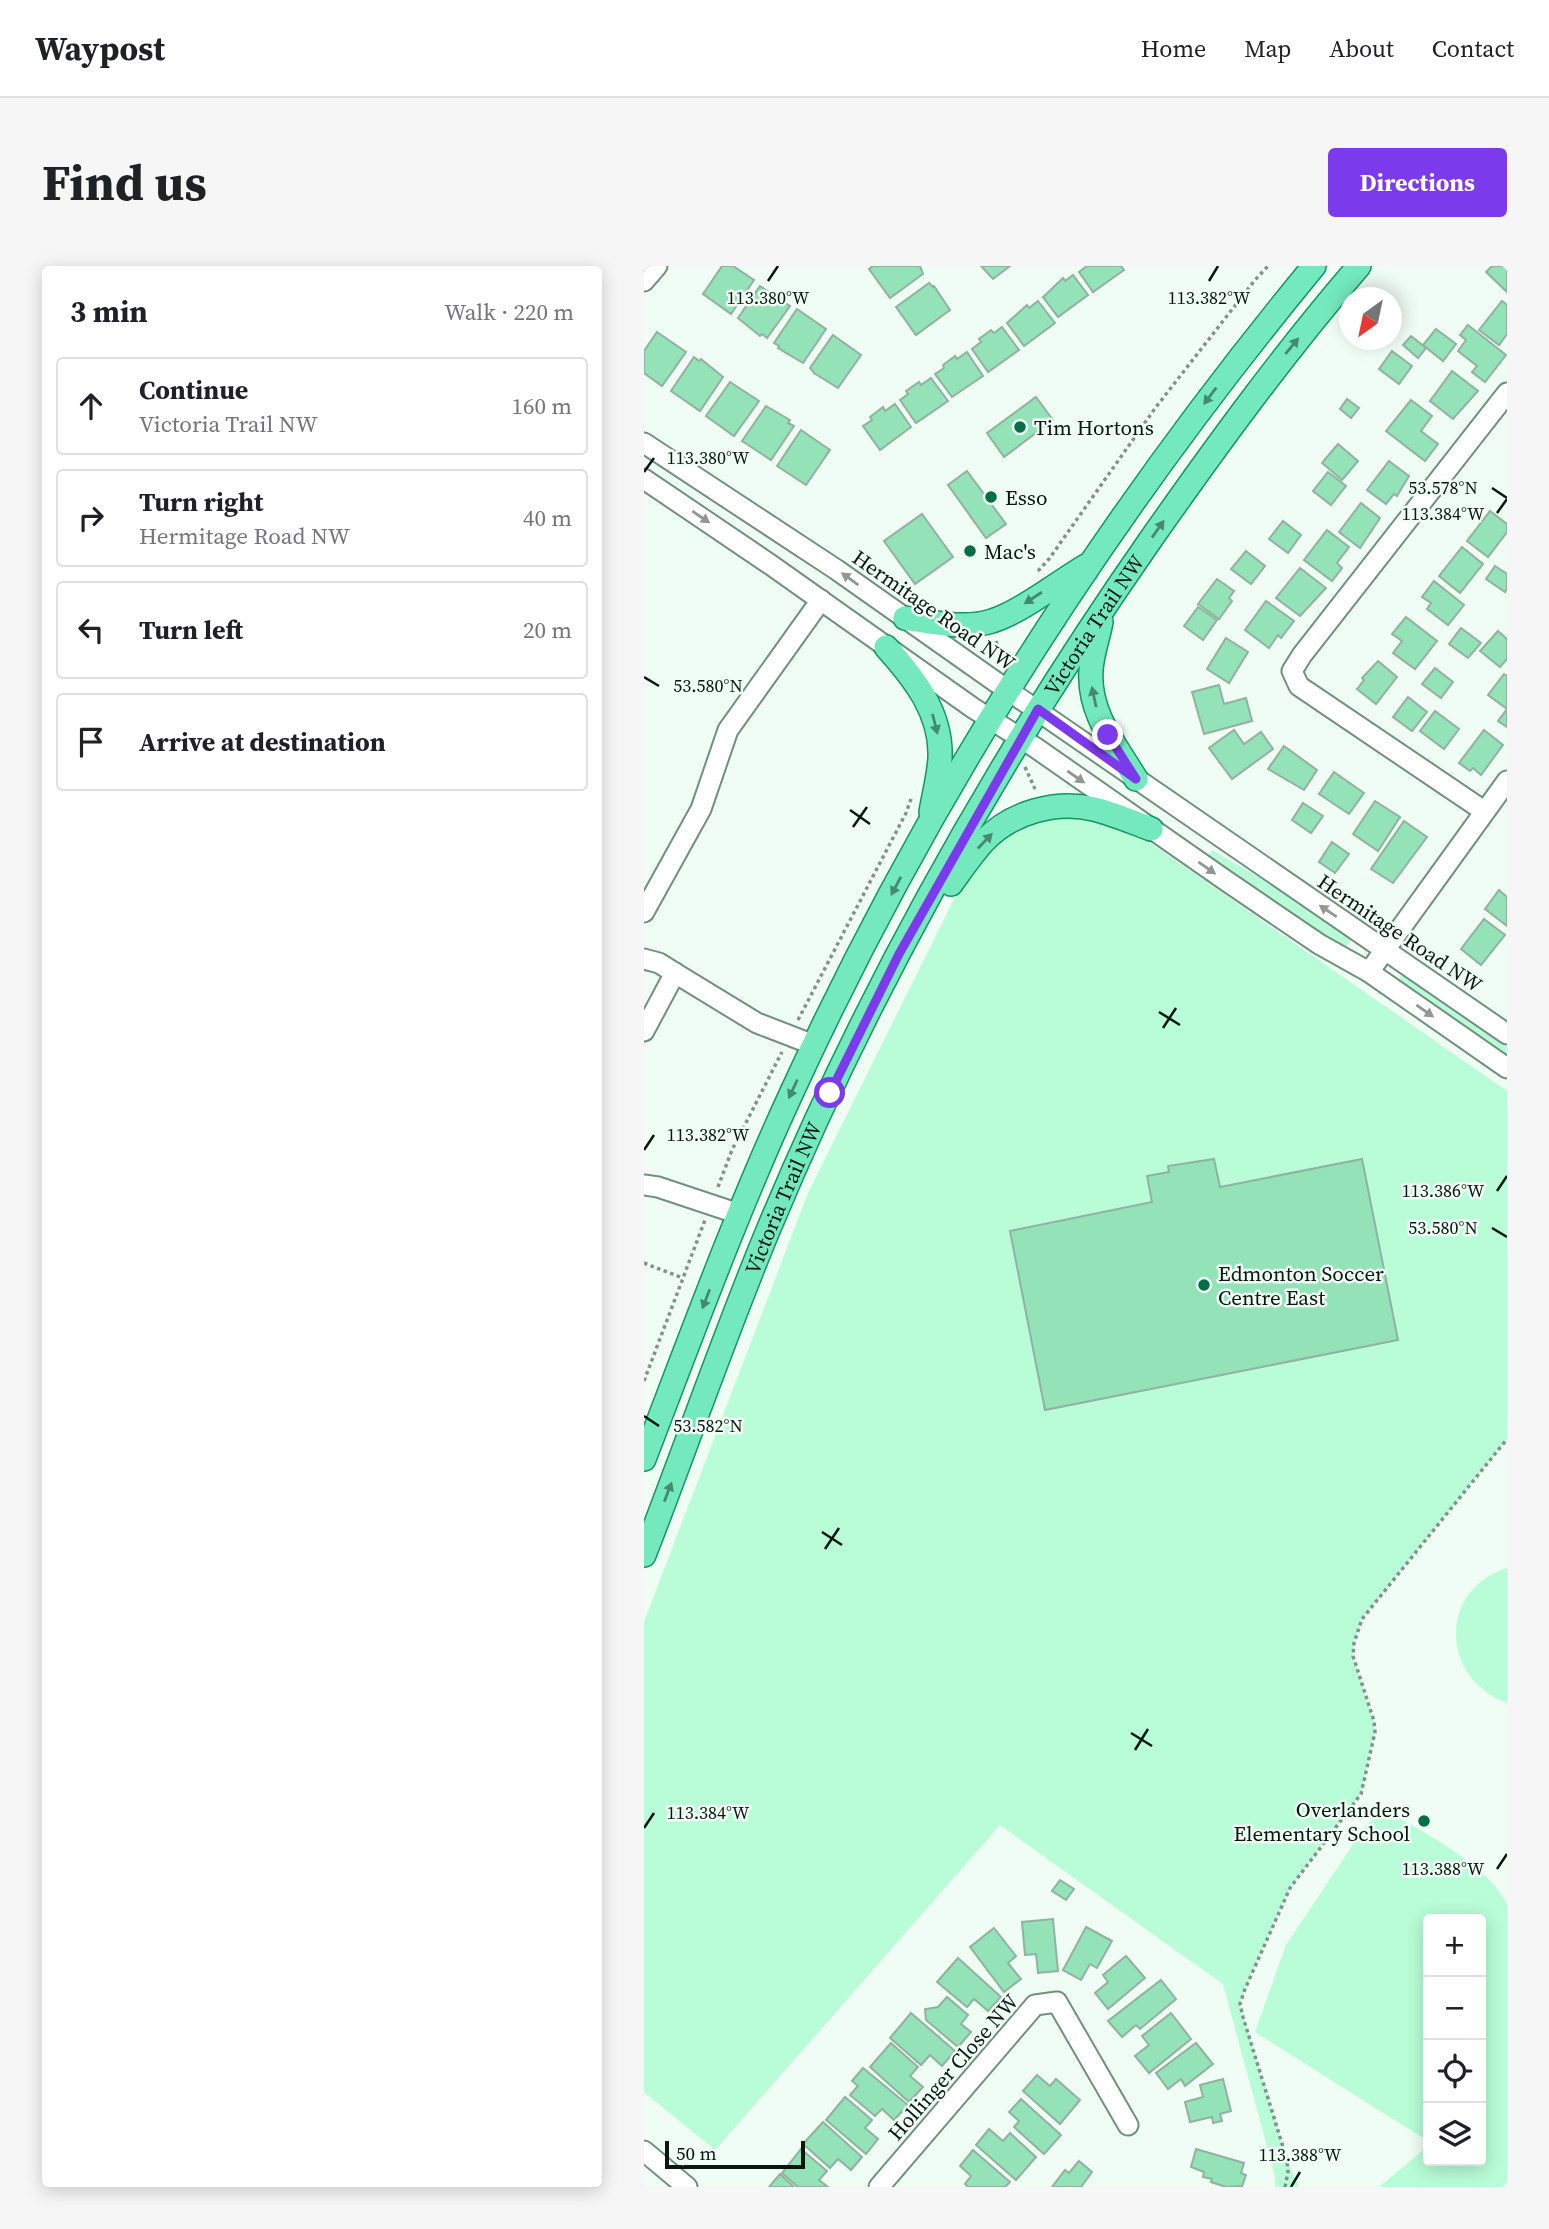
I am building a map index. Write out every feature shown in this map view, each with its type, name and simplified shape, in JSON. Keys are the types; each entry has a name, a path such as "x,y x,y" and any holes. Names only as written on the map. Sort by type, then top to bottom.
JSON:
{"main road":[{"name":"Victoria Trail NW","path":"644,1460 739,1214 814,1045 863,945 928,826 991,720 1004,680 1216,389 1314,266"},
{"name":"Victoria Trail NW","path":"644,1555 769,1228 830,1093 899,954 1019,738 1105,606 1245,406 1359,266"},
{"path":"905,618 960,624 990,622 1010,613 1091,562"},
{"path":"1105,606 1093,654 1091,687 1100,720 1136,779"},
{"path":"886,647 915,680 936,725 940,757 928,826"},
{"path":"899,954 985,840 1012,820 1043,808 1077,807 1094,809 1151,829"},
{"path":"739,1214 769,1228"}],"street":[{"path":"644,281 657,266"},
{"path":"1484,811 1299,686 1292,671 1507,393"},
{"name":"Hermitage Road NW","path":"644,443 905,618 1004,680 1038,709 1136,779 1507,1034"},
{"path":"644,479 1319,944 1368,972 1507,1068"},
{"path":"644,912 701,809 728,730 821,600"},
{"path":"1368,972 1507,781"},
{"path":"644,960 659,963 757,1023 814,1045"},
{"path":"644,1031 676,974"},
{"path":"644,1185 658,1187 739,1214"},
{"name":"Hollinger Close NW","path":"879,2187 1035,2005 1057,2002 1128,2125"},
{"path":"644,2151 687,2187"}],"path":[{"path":"1032,576 1049,559 1156,407 1268,266"},
{"path":"993,633 1003,664 1004,680"},
{"path":"1024,766 1038,797"},
{"path":"644,1263 683,1278"},
{"path":"1285,2187 1287,2160 1240,2004 1290,1888 1361,1794 1374,1746 1375,1732 1374,1720 1353,1656 1357,1629 1362,1619 1507,1438"}],"green space":[{"path":"1068,815 1094,819 1146,840 1507,1091 1507,1439 1362,1619 1354,1643 1353,1656 1375,1732 1361,1794 1290,1888 1240,2004 1287,2160 1299,2187 1275,2187 1275,2176 1223,1984 1000,1825 715,2150 644,2092 644,1622 808,1193 964,880 982,856 1004,839 1040,822"},
{"path":"1212,850 1259,877 1351,939 1347,946 1333,941 1209,856"},
{"path":"1402,975 1507,1047 1507,1061 1398,981"},
{"path":"1507,1568 1507,1703 1485,1691 1469,1675 1460,1656 1456,1635 1459,1614 1468,1595 1484,1579"},
{"path":"1384,1809 1469,1862 1497,1889 1507,1904 1507,2187 1379,2187 1423,2150 1423,2166 1486,2166 1486,1914 1423,1914 1423,2138 1255,2032 1286,1945 1364,1828"}],"building":[{"path":"722,266 733,266 754,280 731,314 703,294"},
{"path":"873,266 920,266 923,274 890,298 869,269"},
{"path":"981,266 1010,266 993,279"},
{"path":"1087,266 1121,266 1124,270 1093,292 1079,272"},
{"path":"1492,266 1507,266 1507,292 1486,272"},
{"path":"1073,275 1088,295 1058,317 1043,297 1063,278 1065,281"},
{"path":"929,283 934,286 950,310 916,335 896,307"},
{"path":"760,286 790,306 767,338 762,334 760,336 738,318"},
{"path":"1038,301 1055,323 1024,346 1007,323 1027,305 1029,308"},
{"path":"1502,301 1507,305 1507,334 1499,345 1479,330"},
{"path":"797,309 826,329 803,363 774,343"},
{"path":"1468,325 1506,355 1485,382 1472,372 1477,366 1458,351 1466,340 1460,335"},
{"path":"1002,327 1019,350 988,372 972,349 981,342 979,339 991,330 994,333"},
{"path":"1436,329 1456,344 1443,361 1423,345"},
{"path":"657,332 686,352 662,386 644,373 644,351"},
{"path":"833,335 861,355 838,388 810,368"},
{"path":"1411,336 1426,348 1418,358 1403,345"},
{"path":"1392,351 1412,366 1399,384 1379,369"},
{"path":"967,352 983,376 952,397 935,374 955,356 957,359"},
{"path":"694,357 699,361 701,359 723,377 700,411 671,391"},
{"path":"1452,371 1478,391 1453,419 1430,401"},
{"path":"931,378 948,401 916,423 900,400 908,394 906,391"},
{"path":"730,382 759,401 734,436 706,416"},
{"name":"Tim Hortons","path":"1036,397 1053,420 1004,457 987,433"},
{"path":"1347,399 1359,408 1351,418 1340,409"},
{"path":"1411,400 1432,416 1421,431 1438,444 1425,461 1386,431"},
{"path":"895,404 911,427 880,450 863,426 883,407 885,411"},
{"path":"766,406 790,420 788,423 794,426 771,460 742,441"},
{"path":"801,430 830,450 806,485 777,466"},
{"path":"1338,444 1358,461 1342,480 1322,463"},
{"path":"1389,461 1409,476 1397,496 1394,494 1386,504 1367,490"},
{"path":"967,471 1006,524 986,538 948,485"},
{"path":"1328,472 1346,486 1331,505 1313,491"},
{"path":"1361,503 1380,518 1360,548 1339,532"},
{"path":"1490,511 1507,524 1507,532 1488,557 1467,541"},
{"path":"922,514 953,557 915,584 884,541"},
{"path":"1283,521 1301,535 1288,553 1269,539"},
{"path":"1327,530 1349,547 1337,563 1342,568 1332,581 1304,560"},
{"path":"1462,547 1483,564 1460,593 1439,576"},
{"path":"1246,551 1265,566 1251,584 1231,569"},
{"path":"1495,566 1507,574 1505,592 1486,579"},
{"path":"1300,568 1326,588 1300,616 1276,598"},
{"path":"1217,579 1234,591 1229,598 1232,601 1219,619 1198,604"},
{"path":"1434,581 1464,605 1448,625 1427,609 1431,603 1422,597"},
{"path":"1266,601 1294,621 1281,638 1278,635 1269,648 1245,630"},
{"path":"1198,607 1217,620 1203,640 1184,626"},
{"path":"1406,617 1437,641 1415,669 1393,653 1402,641 1392,634"},
{"path":"1461,628 1481,643 1468,658 1449,644"},
{"path":"1498,631 1507,639 1507,659 1500,667 1480,651"},
{"path":"1226,638 1248,652 1229,683 1207,669"},
{"path":"1378,661 1397,677 1376,704 1357,689 1364,680 1362,678"},
{"path":"1435,668 1453,682 1441,698 1422,684"},
{"path":"1504,674 1507,676 1507,709 1488,695"},
{"path":"1219,685 1224,704 1246,698 1252,721 1204,734 1192,692"},
{"path":"1408,697 1427,712 1412,731 1393,717"},
{"path":"1507,709 1507,727 1498,721"},
{"path":"1435,711 1459,729 1444,749 1420,731"},
{"path":"1234,730 1244,744 1261,732 1273,749 1232,779 1209,748"},
{"path":"1484,730 1503,745 1481,775 1473,768 1470,771 1459,763"},
{"path":"1284,746 1317,770 1304,790 1268,769"},
{"path":"1334,772 1364,793 1349,814 1319,794"},
{"path":"1375,801 1400,817 1378,851 1353,834"},
{"path":"1303,803 1323,816 1311,833 1292,820"},
{"path":"1404,821 1427,837 1393,883 1371,869"},
{"path":"1332,842 1349,854 1335,873 1319,862"},
{"path":"1499,890 1507,897 1507,926 1485,909"},
{"path":"1484,919 1505,935 1481,965 1461,949"},
{"name":"Edmonton Soccer Centre East","path":"1214,1159 1220,1187 1362,1159 1398,1340 1045,1410 1010,1231 1152,1202 1147,1176 1169,1172 1168,1166"},
{"path":"1060,1880 1074,1889 1066,1900 1052,1891"},
{"path":"1053,1919 1058,1971 1038,1973 1036,1954 1025,1955 1022,1922"},
{"path":"1086,1927 1112,1941 1097,1968 1090,1964 1081,1980 1063,1970"},
{"path":"994,1928 1016,1956 1008,1963 1021,1979 1004,1992 970,1947"},
{"path":"1126,1956 1145,1978 1108,2009 1095,1993 1108,1982 1103,1975"},
{"path":"958,1958 1001,1997 988,2011 974,1999 967,2007 937,1982"},
{"path":"1161,1980 1176,1999 1140,2029 1136,2025 1122,2037 1108,2021"},
{"path":"947,1997 968,2015 961,2024 971,2032 958,2047 926,2020 925,2009 938,2007"},
{"path":"911,2013 955,2051 942,2066 930,2055 921,2065 890,2038"},
{"path":"1171,2013 1191,2039 1149,2073 1135,2056 1149,2045 1142,2036"},
{"path":"891,2043 918,2067 910,2076 923,2087 909,2102 870,2067"},
{"path":"1196,2043 1213,2064 1185,2086 1181,2079 1168,2089 1156,2073"},
{"path":"863,2068 908,2105 894,2120 882,2109 875,2116 850,2095 858,2086 852,2081"},
{"path":"1037,2075 1050,2086 1056,2079 1080,2100 1060,2124 1023,2091"},
{"path":"1223,2079 1231,2111 1220,2114 1222,2121 1213,2123 1212,2117 1190,2122 1185,2102 1203,2097 1200,2085"},
{"path":"845,2097 872,2120 865,2128 878,2139 866,2154 826,2120"},
{"path":"1021,2099 1061,2135 1044,2154 1014,2127 1019,2121 1009,2112"},
{"path":"823,2122 862,2157 851,2170 838,2159 830,2168 803,2144"},
{"path":"989,2129 1003,2141 1010,2133 1036,2157 1016,2180 976,2145"},
{"path":"801,2149 827,2171 819,2180 828,2187 798,2187 782,2173"},
{"path":"1196,2149 1244,2163 1241,2173 1246,2175 1242,2186 1226,2187 1203,2177 1204,2172 1191,2167"},
{"path":"973,2150 1010,2182 1005,2187 968,2187 965,2184 971,2176 960,2166"},
{"path":"1079,2161 1092,2172 1081,2187 1052,2187 1065,2170 1069,2173"},
{"path":"780,2174 794,2187 769,2187"}],"place":[{"name":"Tim Hortons","path":"1020,427"},
{"name":"Esso","path":"991,497"},
{"name":"Mac's","path":"970,551"},
{"name":"Edmonton Soccer Centre East","path":"1204,1285"},
{"name":"Overlanders Elementary School","path":"1424,1821"}],"route":[{"path":"830,1093 899,954 1019,738 1038,709 1136,779 1108,735"}]}
